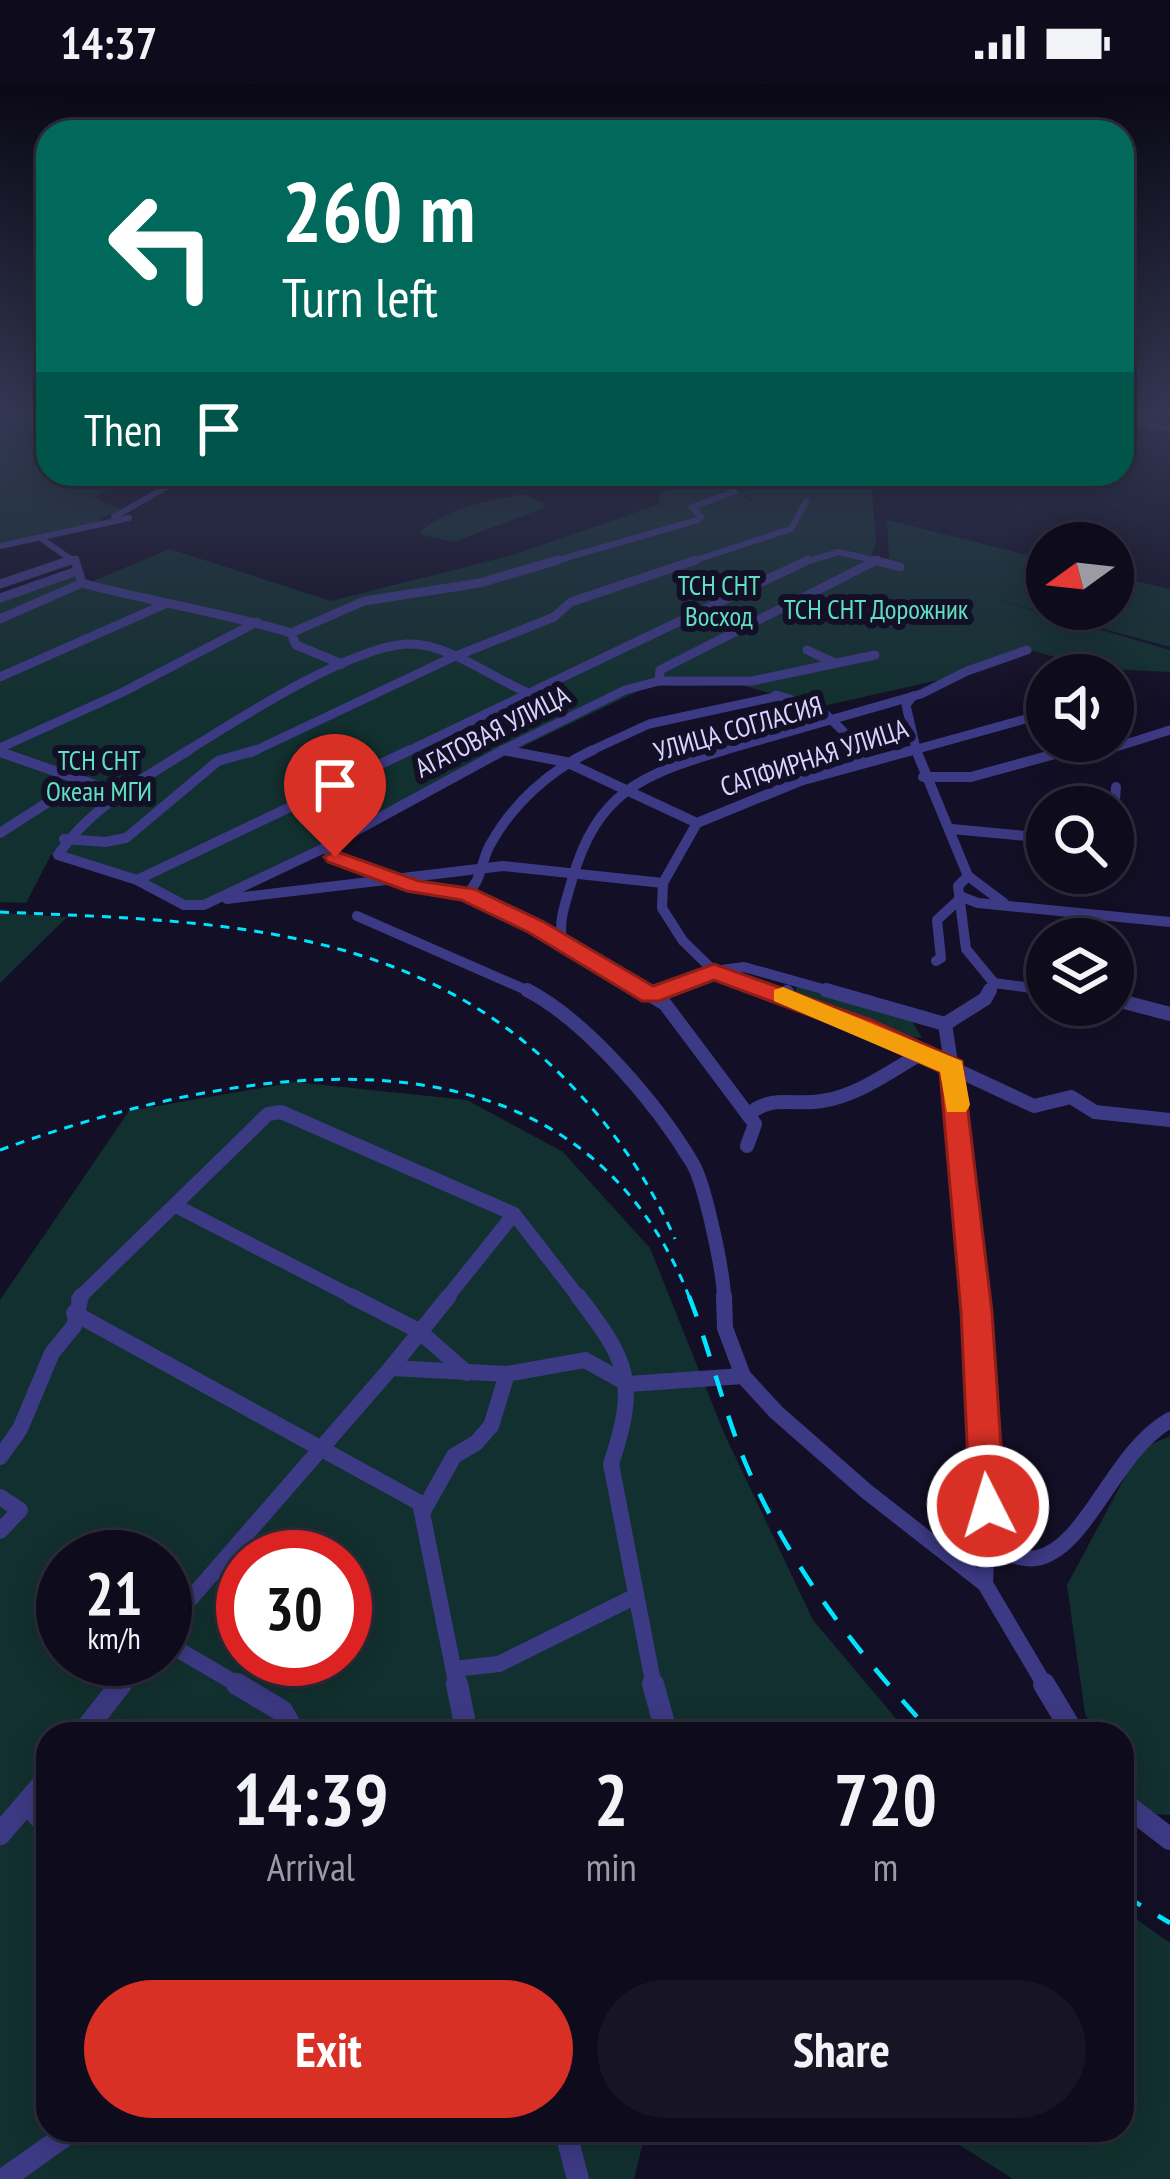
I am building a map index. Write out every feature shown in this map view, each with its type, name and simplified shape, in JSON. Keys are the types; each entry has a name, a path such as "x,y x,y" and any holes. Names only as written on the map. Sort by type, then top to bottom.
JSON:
{"street":[{"path":"99,525 124,511"},
{"path":"42,539 75,559 86,583 291,633 352,606 521,573 698,520 701,517 695,511"},
{"path":"801,511 791,530 561,610 247,754 218,761 126,838 105,842 64,839 58,855 137,880 184,905 483,868 663,883 662,908 683,941 714,971 953,1067 1034,1106 1071,1096 1096,1112 1170,1120"},
{"path":"0,546 129,518"},
{"path":"137,880 812,559 838,552 900,567"},
{"path":"875,655 740,682 659,681 660,670 888,557"},
{"path":"0,584 75,559"},
{"path":"0,598 77,571"},
{"path":"0,620 86,583"},
{"path":"0,677 163,605"},
{"path":"0,750 257,622"},
{"path":"291,633 296,645 341,664"},
{"name":"АГАТОВАЯ УЛИЦА","path":"64,839 121,794 277,696 341,664 403,644 451,658 526,692"},
{"path":"807,650 838,664"},
{"name":"УЛИЦА СОГЛАСИЯ","path":"563,944 559,928 584,839 624,788 664,767 834,722 1028,650"},
{"name":"АГАТОВАЯ УЛИЦА","path":"219,899 588,705 659,681"},
{"path":"740,682 819,709 843,731 841,745 862,763"},
{"path":"466,894 478,884 488,847 529,791 566,762 649,724 779,696"},
{"path":"914,696 906,705 913,751 923,776 952,829 968,876 1008,906"},
{"name":"САПФИРНАЯ УЛИЦА","path":"663,883 697,823 735,804 959,734 1026,718"},
{"path":"923,776 971,777 1055,754 1113,748 1170,730"},
{"path":"0,750 121,794"},
{"path":"503,750 566,762 697,823"},
{"path":"0,833 81,781"},
{"path":"952,829 1026,836"},
{"path":"323,848 366,872 392,876 415,887 466,894 651,995 676,1014 680,1029 706,1055 748,1115 756,1132 747,1146"},
{"path":"968,876 958,886 966,949 994,982 1026,987"},
{"path":"962,897 1170,922"},
{"path":"936,961 941,958 937,920 962,897"},
{"path":"357,916 485,968 553,1007 605,1052 695,1167 724,1285 725,1328 743,1376 776,1412 866,1491 985,1584 1067,1722"},
{"path":"651,995 714,971 744,967 945,1024 985,999 994,982"},
{"path":"784,996 794,980"},
{"path":"1134,1005 1170,1015 1170,1029"},
{"path":"945,1024 977,1312 980,1423 992,1548 985,1584"},
{"path":"748,1115 758,1103 784,1098 802,1104 847,1094 920,1055"},
{"path":"0,1457 20,1430 52,1353 74,1326 76,1300 268,1114 281,1112 514,1214 615,1344 628,1384 622,1431 611,1464 665,1722"},
{"path":"176,1206 419,1331 468,1373"},
{"path":"192,1597 366,1391 391,1368 514,1214"},
{"path":"74,1313 419,1503 465,1722"},
{"path":"391,1368 507,1374 585,1360 628,1384 743,1376"},
{"path":"422,1513 454,1456 476,1443 491,1426 507,1374"},
{"path":"992,1548 1034,1560 1062,1549 1129,1447 1147,1428 1170,1420"},
{"path":"0,1497 20,1510 0,1531"},
{"path":"454,1669 499,1664 636,1596"},
{"path":"192,1658 282,1712 288,1722"},
{"path":"91,1722 119,1686"},
{"path":"0,1834 36,1794"},
{"path":"28,1804 36,1813"},
{"path":"1134,1811 1170,1839"},
{"path":"4,2179 56,2142"},
{"path":"568,2142 578,2179"}],"green space":[{"path":"0,511 127,511 101,517 98,525 0,547"},
{"path":"458,511 537,511 454,542 419,534"},
{"path":"640,511 874,511 876,543 870,559 824,544 879,565 889,558 887,520 1026,555 1026,608 984,596 1026,608 1026,630 1101,630 1170,650 1170,672 1134,670 1134,654 1034,651 952,677 819,707 741,685 669,686 659,681 200,902 186,902 93,865 51,855 26,903 0,902 0,750 233,634 0,747 0,599 75,573 84,584 144,603 88,583 170,549 331,601 513,555"},
{"path":"1134,581 1170,589 1170,647 1108,630 1134,630"},
{"path":"0,913 67,917 0,983"},
{"path":"798,985 912,1021 922,1038 898,1036 793,996"},
{"path":"295,1082 467,1100 563,1152 650,1248 724,1433 813,1620 899,1722 36,1722 36,2142 643,2142 634,2179 0,2179 0,1300 129,1111"},
{"path":"1170,1436 1170,1815 1144,1813 1134,1797 1134,1722 1089,1722 1085,1714 1067,1585 1140,1449"},
{"path":"1134,1918 1170,1943 1170,2179 1013,2179 955,2142 1134,2142"}],"railway":[{"path":"0,912 154,920 304,940 375,960 443,989 508,1029 568,1082 615,1136 675,1239"},
{"path":"0,1150 191,1095 292,1081 390,1081 483,1099 567,1139 637,1204 690,1299"},
{"path":"689,1296 745,1462 782,1537 852,1640 922,1722"},
{"path":"1134,1901 1170,1923"}],"slow traffic":[{"path":"783,995 953,1067 956,1105"}],"route":[{"path":"335,857 415,887 466,894 536,927 651,995 714,971 862,1026 953,1067 977,1312 988,1506"}],"park label":[{"name":"ТСН СНТ Восход","path":"719,600"},
{"name":"ТСН СНТ Дорожник","path":"876,609"},
{"name":"ТСН СНТ Океан МГИ","path":"99,776"}]}
